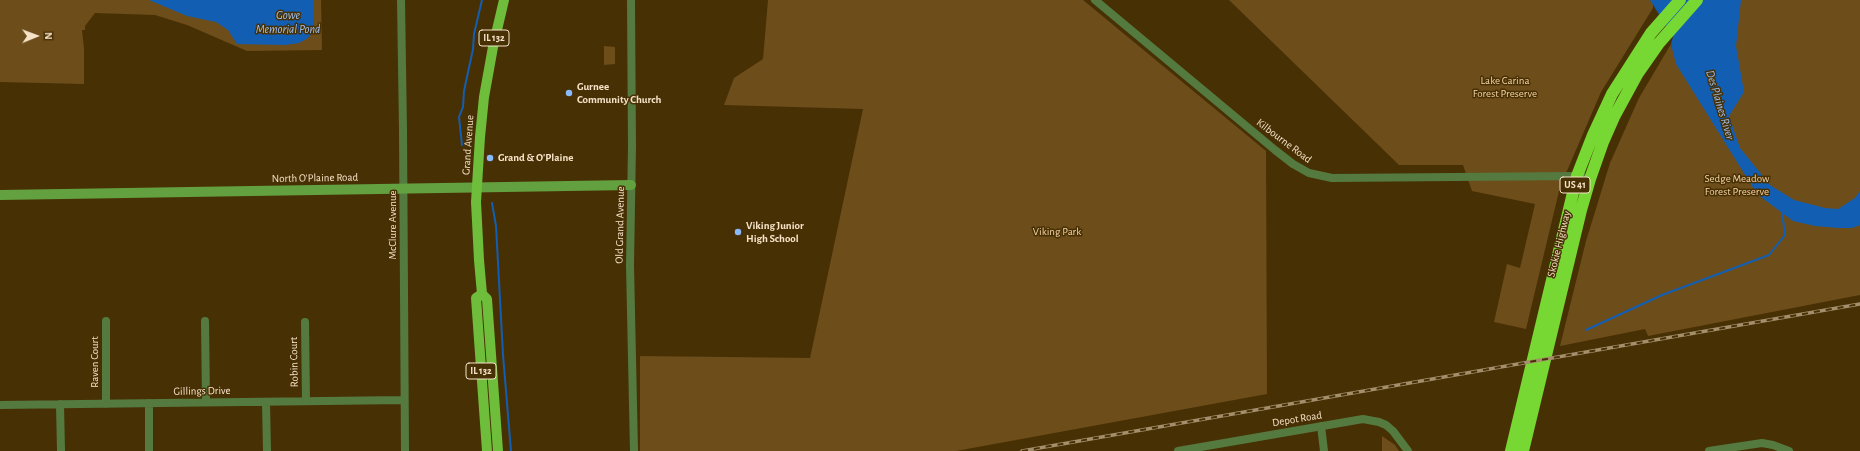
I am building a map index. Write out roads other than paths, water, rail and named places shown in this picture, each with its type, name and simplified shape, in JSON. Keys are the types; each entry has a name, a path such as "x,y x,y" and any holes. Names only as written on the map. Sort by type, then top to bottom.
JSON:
{"highway":[{"name":"Skokie Highway","path":"1511,451 1577,176 1593,135 1612,94 1651,33 1680,0"},
{"name":"Skokie Highway","path":"1524,451 1590,179 1617,112 1638,73 1659,43 1697,0"}],"main road":[{"name":"Grand Avenue","path":"498,451 487,299 482,294 477,187 484,97 493,47 504,0"},
{"name":"Grand Avenue","path":"482,294 476,298 487,451"}],"street":[{"name":"McClure Avenue","path":"401,0 404,188 405,451"},
{"name":"Old Grand Avenue","path":"631,0 630,265 634,451"},
{"name":"Kilbourne Road","path":"1095,0 1275,150 1293,164 1309,173 1332,178 1577,176 1590,179"},
{"name":"North O'Plaine Road","path":"0,195 631,185"},
{"name":"Raven Court","path":"106,321 106,404"},
{"path":"205,321 206,402"},
{"name":"Robin Court","path":"305,322 306,401"},
{"name":"Gillings Drive","path":"0,405 404,400"},
{"path":"266,402 267,451"},
{"path":"149,403 149,451"},
{"path":"60,404 61,451"},
{"name":"Depot Road","path":"1178,451 1363,419 1380,422 1393,431 1408,451"},
{"path":"1321,426 1324,451"},
{"path":"1709,451 1773,445 1789,451"}],"water":[{"name":"Gowe Memorial Pond","path":"149,0 314,0 313,32 308,38 299,43 285,45 237,44 228,30 216,22 187,16"},
{"name":"Des Plaines River","path":"1650,0 1741,0 1736,46 1744,92 1729,116 1740,148 1770,185 1794,200 1825,208 1838,209 1855,198 1860,191 1860,225 1852,228 1839,228 1815,226 1793,221 1757,194 1676,64 1671,44 1673,37"}],"waterway":[{"path":"462,145 459,117 463,107 464,91 473,49 474,34 482,0"},
{"path":"492,203 496,226 503,355 511,451"},
{"path":"1586,330 1662,295 1769,255 1785,235 1782,212"}],"railway":[{"path":"1022,451 1860,304"}],"place":[{"name":"Gurnee Community Church","path":"569,93"},
{"name":"Grand & O'Plaine","path":"490,158"},
{"name":"Viking Junior High School","path":"738,232"}],"park label":[{"name":"Lake Carina Forest Preserve","path":"1505,87"},
{"name":"Sedge Meadow Forest Preserve","path":"1737,185"},
{"name":"Viking Park","path":"1057,232"}]}
